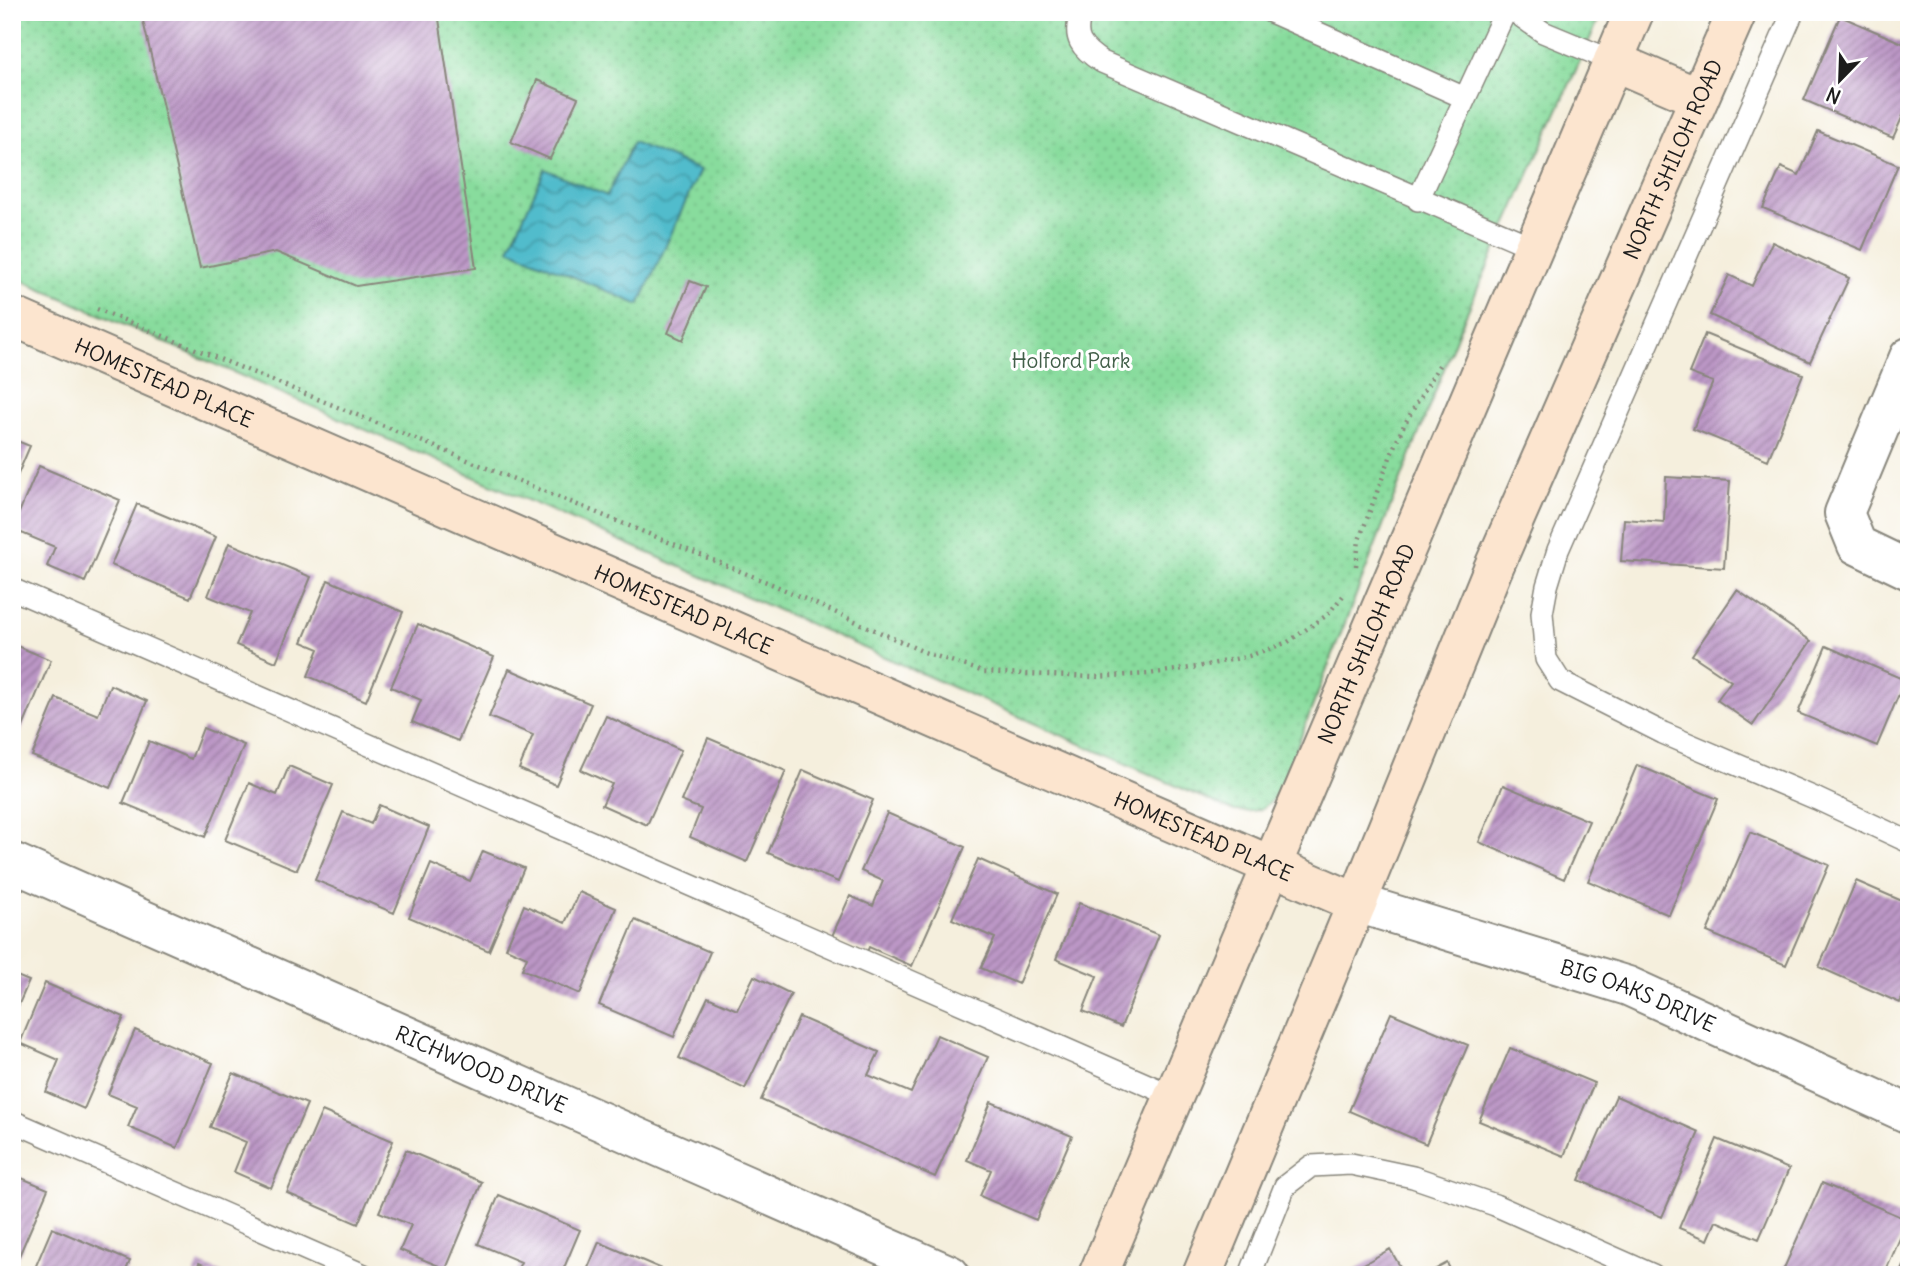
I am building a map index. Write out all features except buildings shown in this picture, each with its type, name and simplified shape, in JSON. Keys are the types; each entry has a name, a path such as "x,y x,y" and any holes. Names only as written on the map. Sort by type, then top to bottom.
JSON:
{"main road":[{"name":"NORTH SHILOH ROAD","path":"1098,1275 1634,12"},
{"name":"NORTH SHILOH ROAD","path":"1202,1275 1492,571 1737,12"},
{"path":"1613,61 1699,98"},
{"name":"HOMESTEAD PLACE","path":"12,316 1357,903"}],"street":[{"path":"1909,357 1844,513 1857,545 1909,570"},
{"name":"RICHWOOD DRIVE","path":"12,862 950,1275"},
{"name":"BIG OAKS DRIVE","path":"1357,903 1629,986 1909,1114"}],"lane":[{"path":"1082,12 1078,36 1084,51 1102,62 1418,200 1533,247"},
{"path":"1271,12 1465,97"},
{"path":"1418,200 1505,12"},
{"path":"1516,12 1543,32 1613,61"},
{"path":"1793,12 1558,550 1542,613 1546,659 1560,681 1663,733 1909,842"},
{"path":"12,589 1173,1096"},
{"path":"12,1121 364,1275"},
{"path":"1250,1275 1284,1186 1311,1166 1351,1164 1413,1177 1495,1205 1653,1275"}],"path":[{"path":"150,330 774,584 924,652 984,672 1092,677 1160,672 1236,659 1288,642 1327,615 1347,591"},
{"path":"1356,566 1359,540 1394,447 1445,355"}],"green space":[{"name":"Holford Park","path":"12,12 1602,12 1460,328 1280,790 1260,809 1242,812 1233,811 12,276"}],"water":[{"path":"633,142 700,170 639,305 509,249 545,169 607,196"}]}
